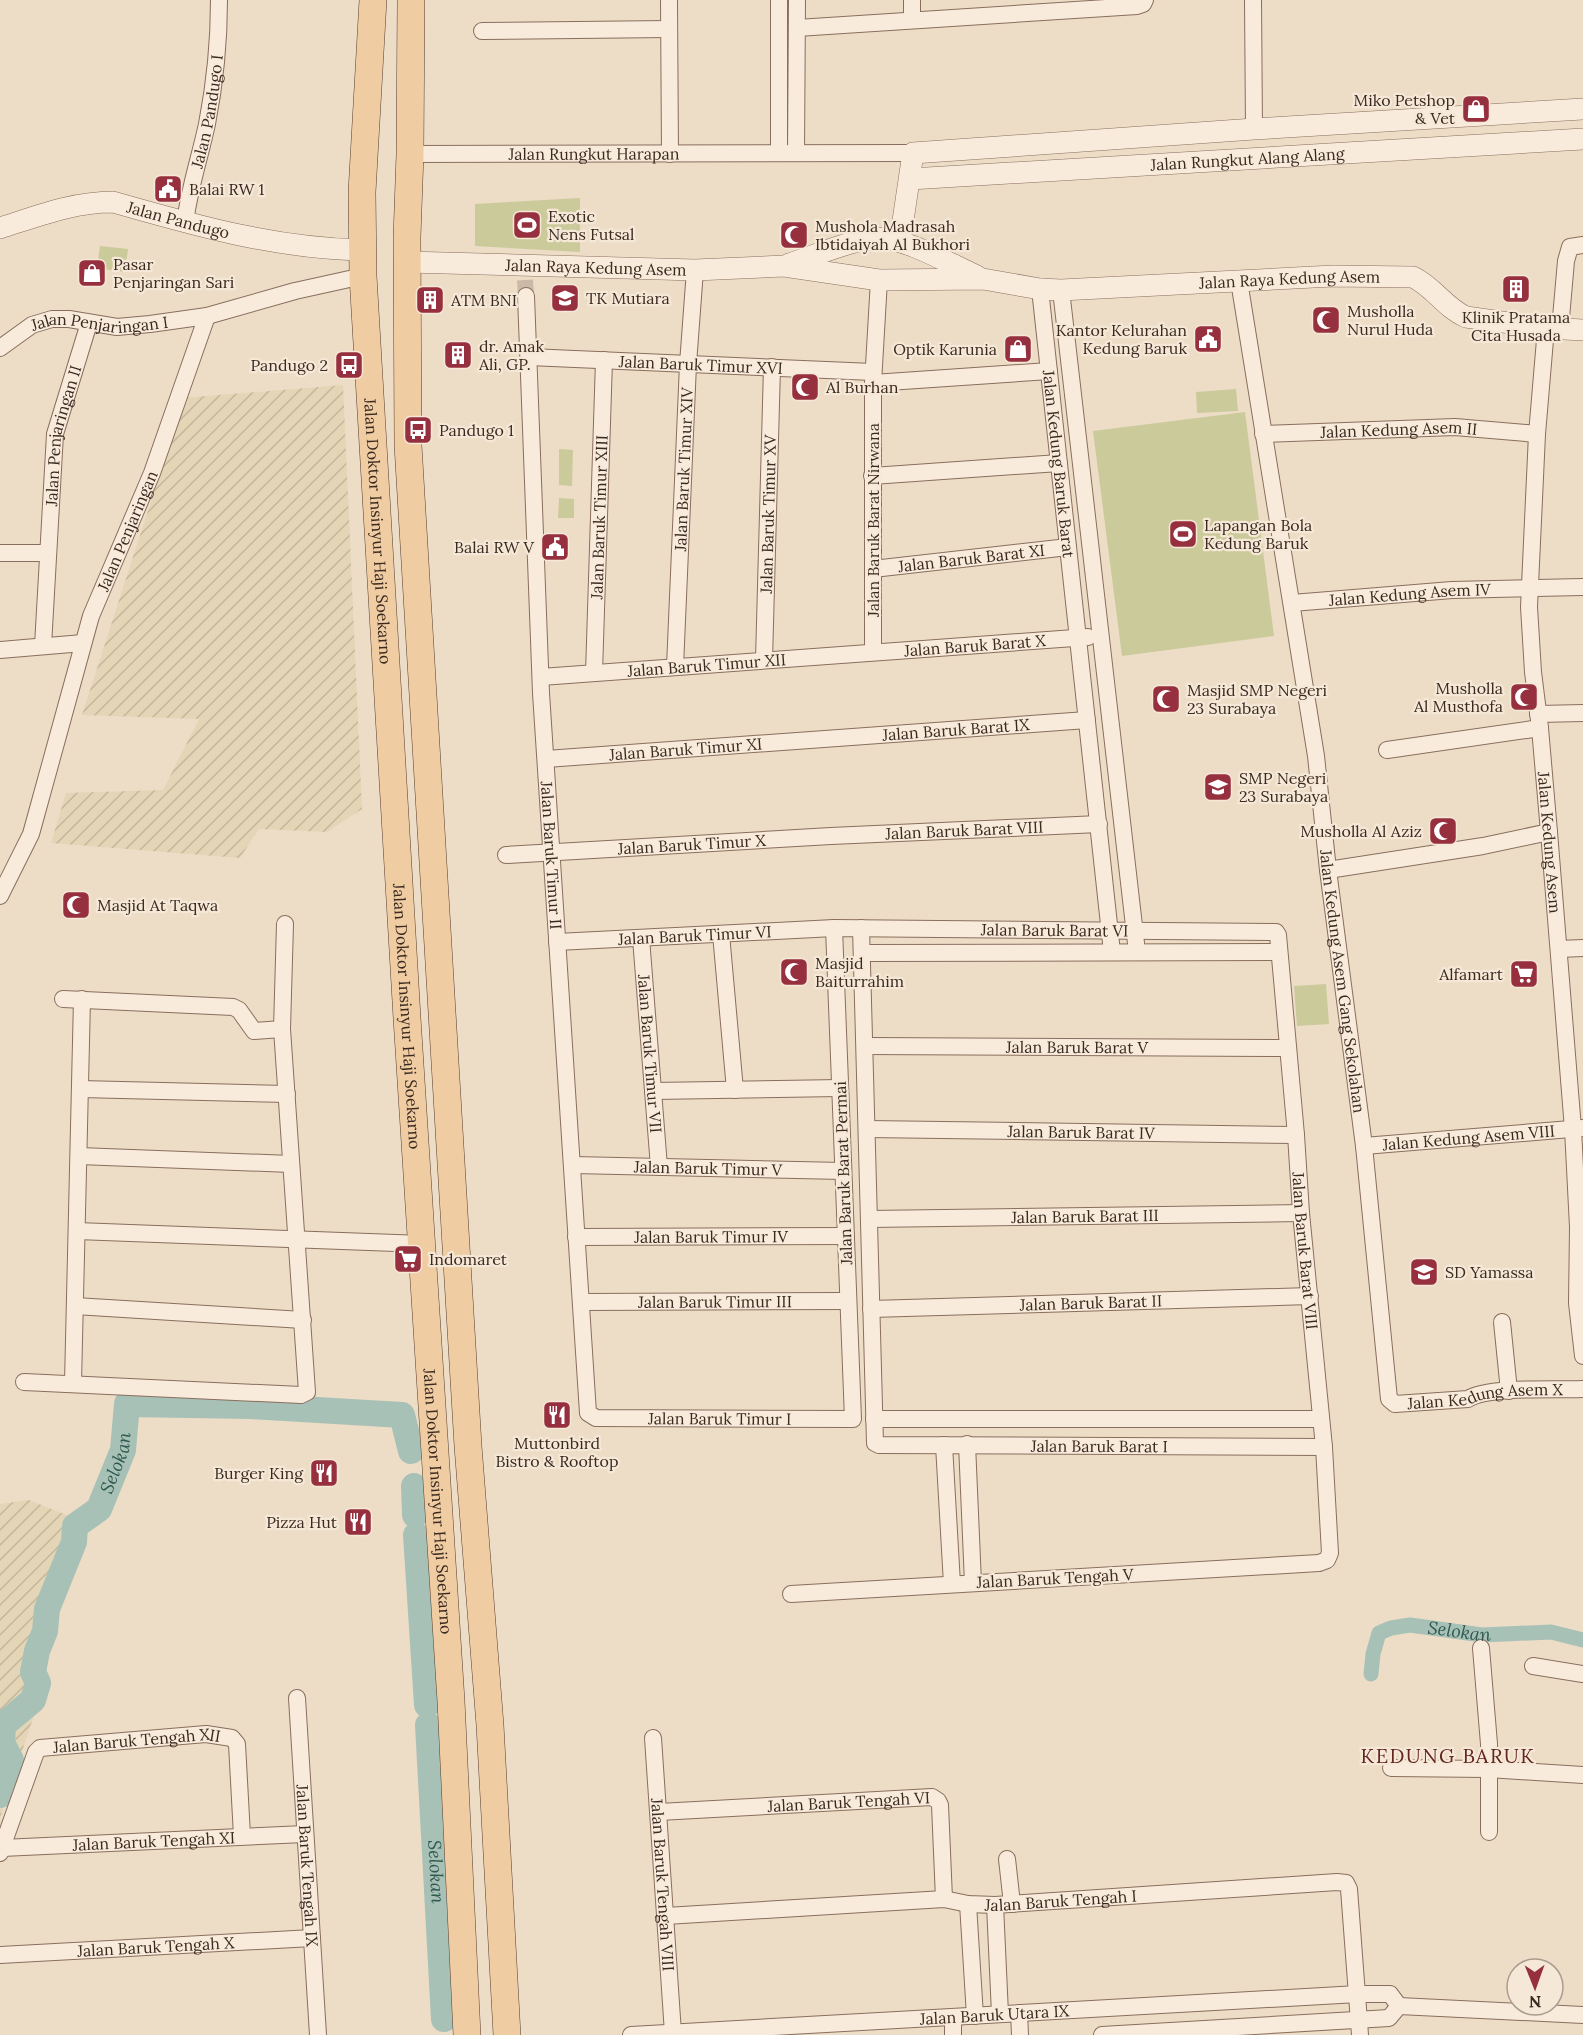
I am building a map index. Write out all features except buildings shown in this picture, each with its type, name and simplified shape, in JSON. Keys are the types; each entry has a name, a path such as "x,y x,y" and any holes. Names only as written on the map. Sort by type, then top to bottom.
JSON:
{"main road":[{"name":"Jalan Doktor Insinyur Haji Soekarno","path":"373,0 362,192 362,263 385,624 406,1018 435,1444 466,2035"},
{"name":"Jalan Doktor Insinyur Haji Soekarno","path":"411,0 408,445 468,1446 490,1725 507,2035"},
{"path":"385,624 390,632 398,635 414,630 418,622"},
{"path":"388,678 394,670 403,667 413,668 421,675"},
{"path":"432,1396 445,1402 459,1399 465,1394"},
{"path":"435,1444 439,1438 452,1432 465,1439 468,1446"}],"street":[{"name":"Jalan Pandugo I","path":"185,223 195,170 207,125 217,60 219,0"},
{"path":"669,0 670,154"},
{"path":"779,0 779,153"},
{"path":"796,153 797,0"},
{"path":"912,0 912,20"},
{"path":"796,28 1137,6 1143,4 1145,0"},
{"path":"1253,0 1254,129"},
{"path":"482,31 669,29"},
{"name":"Jalan Rungkut Alang Alang","path":"913,153 1583,109"},
{"name":"Jalan Rungkut Alang Alang","path":"910,179 1583,139"},
{"path":"900,241 913,153"},
{"name":"Jalan Rungkut Harapan","path":"410,154 913,153"},
{"name":"Jalan Pandugo","path":"0,228 66,206 113,202 226,234 320,249 362,263"},
{"name":"Jalan Raya Kedung Asem","path":"784,266 863,240 880,238 900,241 983,279"},
{"name":"Jalan Kedung Asem","path":"1583,245 1570,247 1553,329 1537,434 1529,588 1533,672 1578,1129 1580,1303 1583,1356"},
{"name":"Jalan Raya Kedung Asem","path":"408,262 525,280 784,266 879,279 983,279 1051,290 1333,276 1413,277 1424,282 1455,313 1466,317 1553,329 1583,330"},
{"path":"207,316 295,291 362,263"},
{"name":"Jalan Baruk Timur XIV","path":"675,667 688,364 695,270"},
{"name":"Jalan Baruk Barat Nirwana","path":"873,652 873,377 879,279"},
{"name":"Jalan Baruk Timur II","path":"525,280 541,677 588,1413"},
{"name":"Jalan Kedung Asem Gang Sekolahan","path":"1239,282 1316,756 1328,870 1364,1146 1389,1400"},
{"name":"Jalan Kedung Baruk Barat","path":"1051,290 1049,371 1113,952"},
{"name":"Jalan Kedung Baruk Barat","path":"1051,290 1101,637 1137,952"},
{"name":"Jalan Penjaringan I","path":"0,348 32,325 52,319 69,319 117,327 207,316"},
{"name":"Jalan Penjaringan","path":"0,896 31,834 90,615 152,473 207,316"},
{"name":"Jalan Penjaringan II","path":"43,646 55,434 89,323"},
{"name":"Jalan Baruk Timur XVI","path":"529,357 772,367 873,377 1049,371"},
{"name":"Jalan Baruk Timur XIII","path":"594,673 604,360"},
{"name":"Jalan Baruk Timur XV","path":"764,660 772,367"},
{"name":"Jalan Kedung Asem II","path":"1263,434 1455,427 1537,434"},
{"path":"872,476 1059,463"},
{"name":"Jalan Baruk Barat XI","path":"873,569 1068,547"},
{"path":"0,554 47,553"},
{"name":"Jalan Kedung Asem IV","path":"1292,603 1452,590 1583,587"},
{"path":"1078,638 1101,637"},
{"name":"Jalan Baruk Barat X","path":"873,652 1078,638"},
{"path":"0,650 82,643"},
{"name":"Jalan Baruk Timur XII","path":"541,677 873,652"},
{"path":"1387,750 1583,713"},
{"name":"Jalan Baruk Barat IX","path":"826,740 1087,720"},
{"name":"Jalan Baruk Timur XI","path":"546,759 826,740"},
{"name":"Jalan Baruk Barat VIII","path":"831,836 1099,824"},
{"path":"1328,870 1483,846 1549,832"},
{"name":"Jalan Baruk Timur X","path":"551,852 831,836"},
{"path":"506,855 551,852"},
{"path":"24,1382 301,1395 307,1392 282,1029 285,924"},
{"name":"Jalan Baruk Barat VI","path":"834,928 1276,932"},
{"name":"Jalan Baruk Timur VI","path":"557,942 834,928"},
{"name":"Jalan Baruk Barat Permai","path":"834,928 853,1419"},
{"name":"Jalan Baruk Barat Permai","path":"861,928 875,1443"},
{"name":"Jalan Baruk Barat VIII","path":"1276,932 1324,1447 1330,1553 1327,1560 1319,1563"},
{"path":"721,934 735,1090"},
{"name":"Jalan Baruk Timur VII","path":"641,938 659,1167"},
{"path":"1559,949 1583,948"},
{"name":"Jalan Baruk Barat VI","path":"862,953 1279,952"},
{"path":"63,999 233,1007 239,1010 254,1031 282,1029"},
{"path":"73,1383 82,999"},
{"name":"Jalan Baruk Barat V","path":"865,1046 1288,1048"},
{"path":"653,1091 840,1088"},
{"path":"80,1089 287,1094"},
{"name":"Jalan Baruk Barat IV","path":"867,1129 1296,1135"},
{"name":"Jalan Kedung Asem VIII","path":"1364,1146 1578,1129"},
{"path":"78,1156 291,1164"},
{"name":"Jalan Baruk Timur V","path":"573,1165 843,1171"},
{"name":"Jalan Baruk Barat III","path":"869,1219 1301,1213"},
{"path":"77,1231 423,1244"},
{"name":"Jalan Baruk Timur IV","path":"576,1237 846,1236"},
{"name":"Jalan Baruk Barat II","path":"871,1309 1310,1296"},
{"name":"Jalan Baruk Timur III","path":"581,1302 848,1301"},
{"path":"75,1306 303,1320"},
{"path":"1502,1322 1509,1391"},
{"name":"Jalan Kedung Asem X","path":"1389,1400 1395,1404 1468,1399 1475,1395 1509,1391 1583,1389"},
{"name":"Jalan Baruk Timur I","path":"588,1413 596,1418 853,1419"},
{"name":"Jalan Baruk Barat I","path":"874,1419 1321,1419"},
{"name":"Jalan Baruk Barat I","path":"875,1443 879,1445 1324,1447"},
{"path":"967,1444 973,1583"},
{"path":"944,1445 952,1584"},
{"name":"Jalan Baruk Tengah V","path":"791,1594 1319,1563"},
{"path":"1481,1648 1489,1744 1488,1769 1491,1804 1489,1832"},
{"path":"1533,1666 1583,1674"},
{"name":"Jalan Baruk Tengah IX","path":"297,1698 318,2035"},
{"name":"Jalan Baruk Tengah XII","path":"1,1850 36,1752 40,1748 206,1734 232,1738 237,1744 242,1836"},
{"name":"Jalan Baruk Tengah VIII","path":"653,1738 673,2033"},
{"path":"1391,1768 1488,1769 1583,1775"},
{"name":"Jalan Baruk Tengah VI","path":"659,1812 932,1797 940,1805 944,1899"},
{"name":"Jalan Baruk Tengah XI","path":"1,1850 305,1834"},
{"path":"1007,1858 1012,1904"},
{"name":"Jalan Baruk Tengah I","path":"666,1916 944,1899 968,1904 995,1905 1346,1883 1349,1889 1358,1994"},
{"path":"968,1904 975,2016"},
{"path":"995,1905 1000,2014"},
{"name":"Jalan Baruk Tengah X","path":"0,1955 312,1938"},
{"path":"1358,1994 1360,2027"},
{"name":"Jalan Baruk Utara IX","path":"631,2035 1358,1994 1390,1994 1399,2006"},
{"path":"1102,2035 1360,2027 1389,2018 1399,2006 1583,2015"},
{"path":"1019,2013 1020,2035"},
{"path":"953,2017 953,2035"}],"shaded area":[{"path":"343,385 362,809 327,832 259,829 240,858 51,843 66,793 163,790 199,719 82,715 182,398"},
{"path":"29,1500 79,1520 78,1536 56,1594 53,1620 41,1653 38,1670 46,1676 44,1685 0,1818 0,1504"}],"green space":[{"name":"Exotic Nens Futsal","path":"580,198 580,252 475,246 475,204"},
{"path":"100,246 128,249 125,272 97,268"},
{"path":"1236,389 1238,411 1197,413 1196,392"},
{"name":"Lapangan Bola Kedung Baruk","path":"1245,412 1274,636 1122,656 1093,431"},
{"path":"559,449 573,450 572,486 559,485"},
{"path":"559,498 574,499 574,518 558,518"},
{"path":"1326,984 1329,1024 1297,1026 1294,986"}],"waterway":[{"name":"Selokan","path":"0,1795 11,1760 2,1743 3,1725 33,1700 38,1683 33,1672 37,1651 45,1631 47,1609 74,1542 75,1526 99,1509 123,1450 127,1404 250,1406 402,1415 411,1451"},
{"name":"Selokan","path":"414,1486 415,1515"},
{"name":"Selokan","path":"416,1535 427,1705"},
{"name":"Selokan","path":"1371,1674 1373,1654 1379,1633 1391,1628 1410,1625 1482,1635 1551,1632 1583,1640"},
{"name":"Selokan","path":"428,1725 444,2019"}],"tunnel":[{"path":"525,280 526,296"}],"place":[{"name":"Miko Petshop & Vet","path":"1476,109"},
{"name":"Balai RW 1","path":"168,189"},
{"name":"Exotic Nens Futsal","path":"527,225"},
{"name":"Mushola Madrasah Ibtidaiyah Al Bukhori","path":"794,235"},
{"name":"Pasar Penjaringan Sari","path":"92,273"},
{"name":"Klinik Pratama Cita Husada","path":"1516,289"},
{"name":"TK Mutiara","path":"565,298"},
{"name":"ATM BNI","path":"430,300"},
{"name":"Musholla Nurul Huda","path":"1326,320"},
{"name":"Kantor Kelurahan Kedung Baruk","path":"1208,339"},
{"name":"Optik Karunia","path":"1018,349"},
{"name":"dr. Amak Ali, GP.","path":"458,355"},
{"name":"Pandugo 2","path":"349,365"},
{"name":"Al Burhan","path":"805,387"},
{"name":"Pandugo 1","path":"418,430"},
{"name":"Lapangan Bola Kedung Baruk","path":"1183,534"},
{"name":"Balai RW V","path":"555,547"},
{"name":"Musholla Al Musthofa","path":"1524,697"},
{"name":"Masjid SMP Negeri 23 Surabaya","path":"1166,699"},
{"name":"SMP Negeri 23 Surabaya","path":"1218,787"},
{"name":"Musholla Al Aziz","path":"1443,831"},
{"name":"Masjid At Taqwa","path":"76,905"},
{"name":"Masjid Baiturrahim","path":"794,972"},
{"name":"Alfamart","path":"1524,974"},
{"name":"Indomaret","path":"408,1259"},
{"name":"SD Yamassa","path":"1424,1272"},
{"name":"Muttonbird Bistro & Rooftop","path":"557,1415"},
{"name":"Burger King","path":"324,1473"},
{"name":"Pizza Hut","path":"358,1522"}],"district":[{"name":"KEDUNG BARUK","path":"1448,1756"}]}
